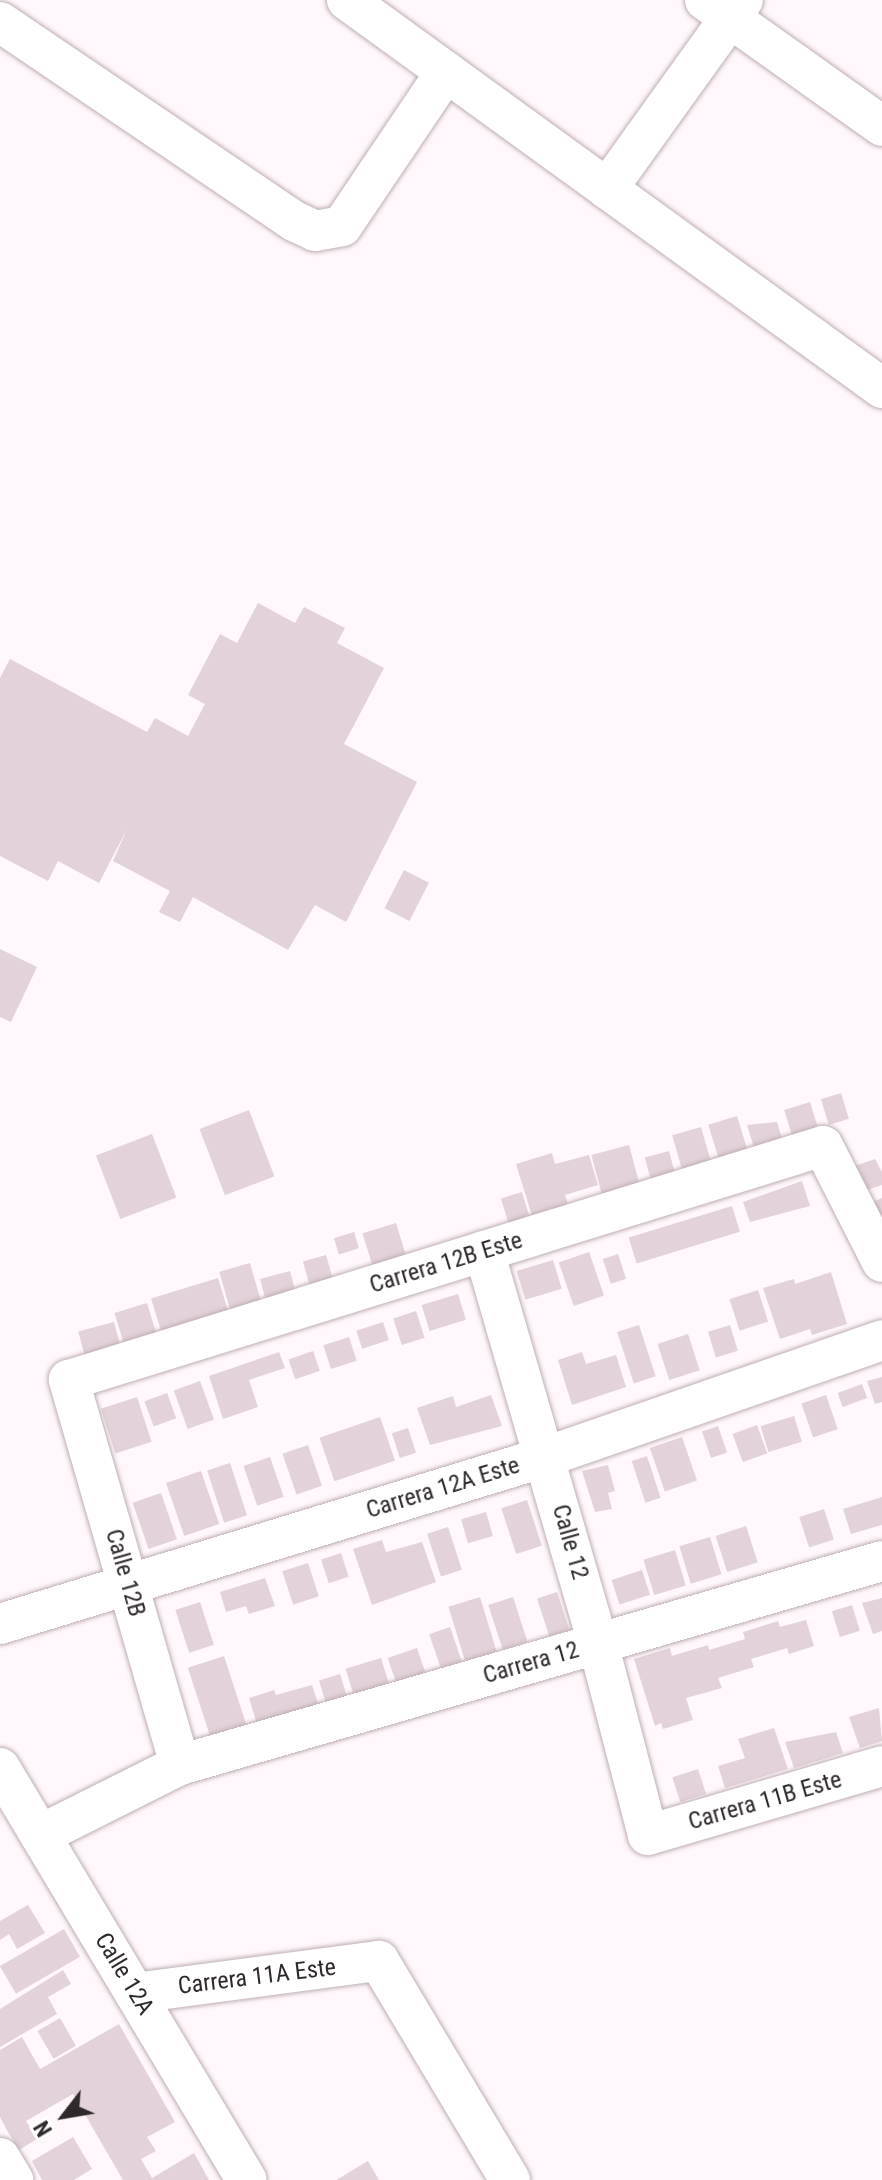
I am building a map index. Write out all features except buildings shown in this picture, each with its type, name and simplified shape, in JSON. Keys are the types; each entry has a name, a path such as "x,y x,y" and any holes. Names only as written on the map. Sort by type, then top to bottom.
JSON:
{"street":[{"path":"347,0 882,388"},
{"path":"607,189 726,6 882,126"},
{"path":"0,22 294,221 315,231 342,226 446,72"},
{"name":"Carrera 12B Este","path":"69,1380 823,1146 882,1262"},
{"name":"Calle 12","path":"484,1251 598,1643 648,1835"},
{"name":"Carrera 12A Este","path":"0,1624 545,1457 882,1340"},
{"name":"Calle 12B","path":"69,1380 180,1765"},
{"name":"Carrera 12","path":"40,1835 180,1765 882,1561"},
{"name":"Carrera 11B Este","path":"648,1835 882,1766"},
{"name":"Calle 12A","path":"0,1768 247,2180"},
{"name":"Carrera 11A Este","path":"135,1993 379,1961 510,2180"},
{"path":"0,2158 13,2180"}]}
